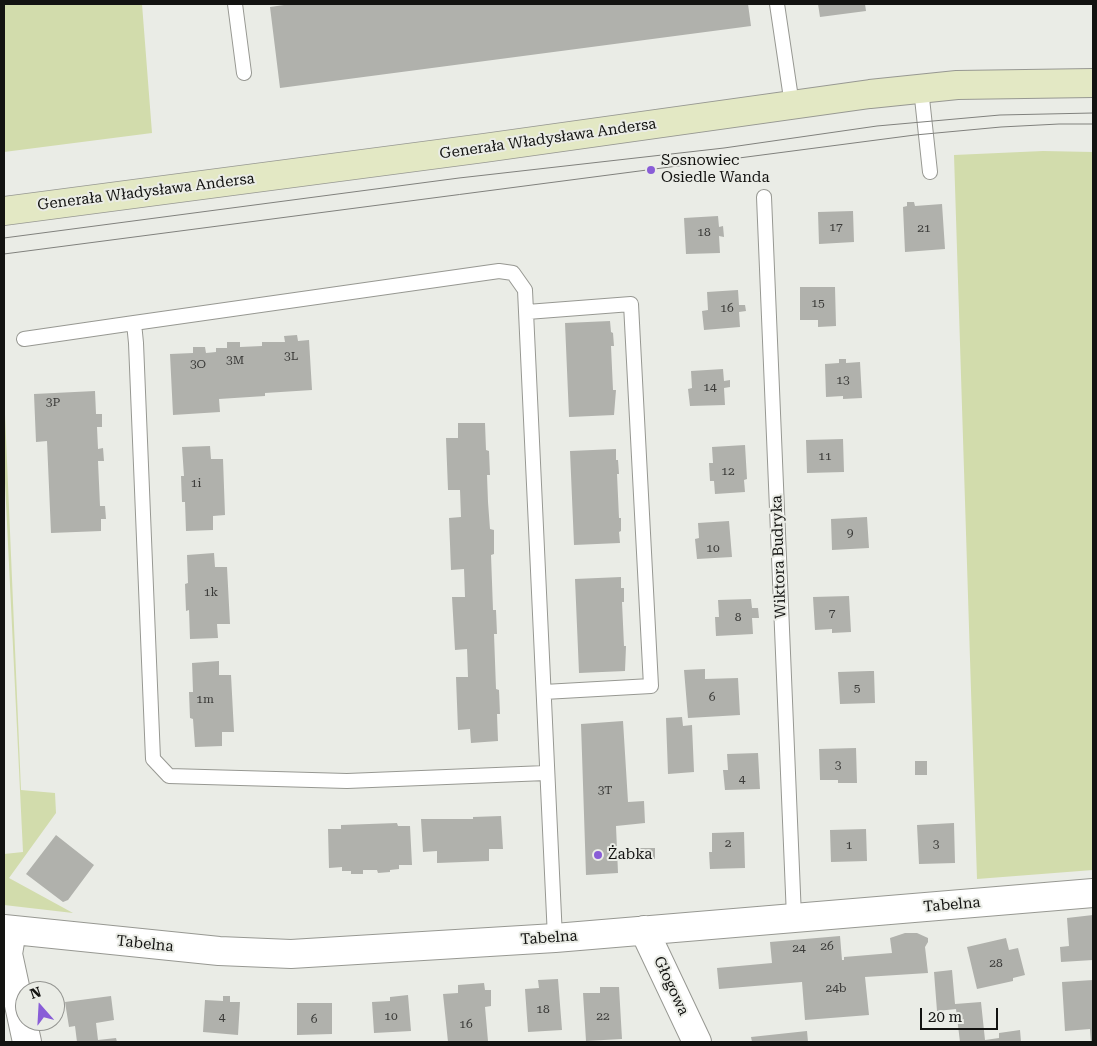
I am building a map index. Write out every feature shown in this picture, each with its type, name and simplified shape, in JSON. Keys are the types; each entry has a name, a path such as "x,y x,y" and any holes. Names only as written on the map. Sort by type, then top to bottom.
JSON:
{"main road":[{"name":"Generała Władysława Andersa","path":"4,211 921,89 957,85 1093,83"}],"street":[{"name":"Tabelna","path":"8,929 219,951 291,954 555,938 1093,893"},
{"path":"8,929 8,954 27,1042"},
{"name":"Głogowa","path":"644,930 697,1042"}],"lane":[{"path":"235,4 244,74"},
{"path":"777,4 792,105"},
{"path":"921,89 930,172"},
{"name":"Wiktora Budryka","path":"764,197 794,917"},
{"path":"24,339 499,271 513,273 525,290 527,312 546,772 555,938"},
{"path":"527,312 631,304 651,686 544,692"},
{"path":"134,323 153,759 169,776 347,781 546,772"}],"green space":[{"path":"4,4 142,4 152,133 4,152"},
{"path":"1043,151 1093,152 1093,870 977,879 954,155"},
{"path":"4,391 21,790 55,793 56,813 9,878 73,913 4,905 4,854 23,852 4,462"}],"building":[{"path":"284,4 748,4 751,26 280,88 270,7"},
{"path":"818,4 865,4 866,11 820,17"},
{"path":"907,202 914,202 915,206 942,204 945,249 905,252 903,207 907,206"},
{"path":"853,211 854,242 819,244 818,212"},
{"path":"718,216 719,227 723,226 724,237 719,236 720,253 686,254 684,218"},
{"path":"800,287 835,287 836,326 818,327 818,320 800,320"},
{"path":"738,290 739,305 745,305 746,311 739,312 740,327 704,330 702,311 708,310 707,292"},
{"path":"610,321 614,346 611,346 613,390 616,390 614,415 569,417 565,323"},
{"path":"297,335 298,341 309,340 312,390 265,393 265,396 219,399 220,412 173,415 170,354 193,353 193,347 205,347 206,353 216,352 216,348 227,348 227,342 240,342 240,347 262,346 262,342 285,342 284,336"},
{"path":"839,359 846,359 846,363 860,362 862,398 843,399 843,396 826,397 825,364 839,363"},
{"path":"723,369 724,381 730,380 730,387 724,388 725,405 690,406 688,389 692,388 691,371"},
{"path":"95,391 96,414 102,414 102,427 97,427 98,449 103,448 104,461 98,461 100,506 105,506 106,519 101,519 101,531 51,533 47,441 36,442 34,394"},
{"path":"458,423 485,423 486,450 489,451 490,475 487,475 488,502 490,529 494,530 494,554 491,555 493,610 496,610 497,634 494,634 496,689 499,690 500,714 497,714 498,741 471,743 470,729 458,730 456,677 468,677 467,649 455,650 452,597 465,597 464,569 451,570 449,518 461,517 460,490 448,490 446,438 458,438"},
{"path":"843,439 844,472 807,473 806,440"},
{"path":"745,445 747,479 744,480 745,492 715,494 714,481 710,481 709,463 713,463 712,447"},
{"path":"210,446 211,459 223,459 225,515 213,516 213,530 186,531 185,502 182,502 181,476 184,476 182,447"},
{"path":"616,449 619,474 617,474 619,518 621,518 620,543 574,545 570,451"},
{"path":"867,517 869,548 832,550 831,519"},
{"path":"729,521 732,557 697,559 695,539 699,538 698,523"},
{"path":"214,553 215,567 227,567 230,624 217,624 218,638 190,639 189,610 186,611 185,584 188,583 187,555"},
{"path":"621,577 621,588 624,588 624,602 622,602 624,646 626,646 625,671 579,673 575,579"},
{"path":"849,596 851,632 832,633 832,629 815,630 813,597"},
{"path":"751,599 752,608 758,608 759,618 752,618 753,634 716,636 715,617 719,617 718,600"},
{"path":"219,661 219,675 231,675 234,732 222,732 222,746 195,747 193,719 190,718 189,692 193,692 192,663"},
{"path":"705,669 705,679 738,678 740,715 688,718 684,670"},
{"path":"874,671 875,703 840,704 838,672"},
{"path":"682,717 683,726 692,725 694,772 668,774 666,718"},
{"path":"623,721 628,802 644,801 645,823 616,826 618,873 586,875 581,724"},
{"path":"856,748 857,783 838,783 838,780 820,780 819,749"},
{"path":"758,753 760,789 725,790 723,770 728,770 727,754"},
{"path":"915,761 927,761 927,775 915,775"},
{"path":"501,816 503,849 489,849 489,861 437,863 437,851 423,852 421,819 473,819 473,817"},
{"path":"397,823 398,826 410,826 412,865 399,865 399,869 390,870 390,872 378,873 377,870 363,870 363,874 351,874 351,871 342,871 342,867 329,868 328,829 341,829 341,825"},
{"path":"954,823 955,863 919,864 917,825"},
{"path":"866,829 867,861 831,862 830,830"},
{"path":"744,832 745,868 710,869 709,852 712,852 712,833"},
{"path":"56,835 94,865 68,900 63,902 26,874"},
{"path":"636,848 655,848 655,859 637,859"},
{"path":"1093,915 1093,960 1061,962 1060,947 1069,946 1067,918"},
{"path":"905,933 917,933 928,938 925,947 928,973 865,977 869,1015 805,1020 802,982 719,989 717,968 772,963 770,942 840,936 842,960 844,960 844,957 892,953 890,938"},
{"path":"1006,938 1009,950 1018,948 1025,975 1013,978 1013,981 977,989 967,947"},
{"path":"952,970 955,1004 981,1002 985,1040 999,1038 999,1033 1020,1030 1021,1042 960,1042 956,1009 937,1011 934,972"},
{"path":"558,979 562,1030 528,1032 525,989 539,988 538,980"},
{"path":"1093,980 1093,1042 1091,1042 1090,1029 1065,1031 1062,982"},
{"path":"484,983 485,990 491,990 491,1006 485,1007 488,1041 448,1042 443,994 458,993 458,985"},
{"path":"600,987 619,987 622,1039 586,1041 583,993 600,993"},
{"path":"408,995 411,1031 374,1033 372,1002 390,1001 390,997"},
{"path":"111,996 114,1020 96,1023 98,1040 116,1038 117,1042 77,1042 75,1026 69,1027 65,1002"},
{"path":"223,996 230,996 230,1002 240,1002 238,1035 203,1032 205,1000 223,1001"},
{"path":"297,1003 332,1003 332,1034 297,1035"},
{"path":"807,1031 808,1042 752,1042 751,1037"}],"tram line":[{"path":"4,238 459,178 724,148 877,126 1000,115 1093,113"},
{"path":"4,254 915,135 1001,127 1093,124"}],"place":[{"name":"Sosnowiec Osiedle Wanda","path":"651,170"},
{"name":"Żabka","path":"598,855"}]}
